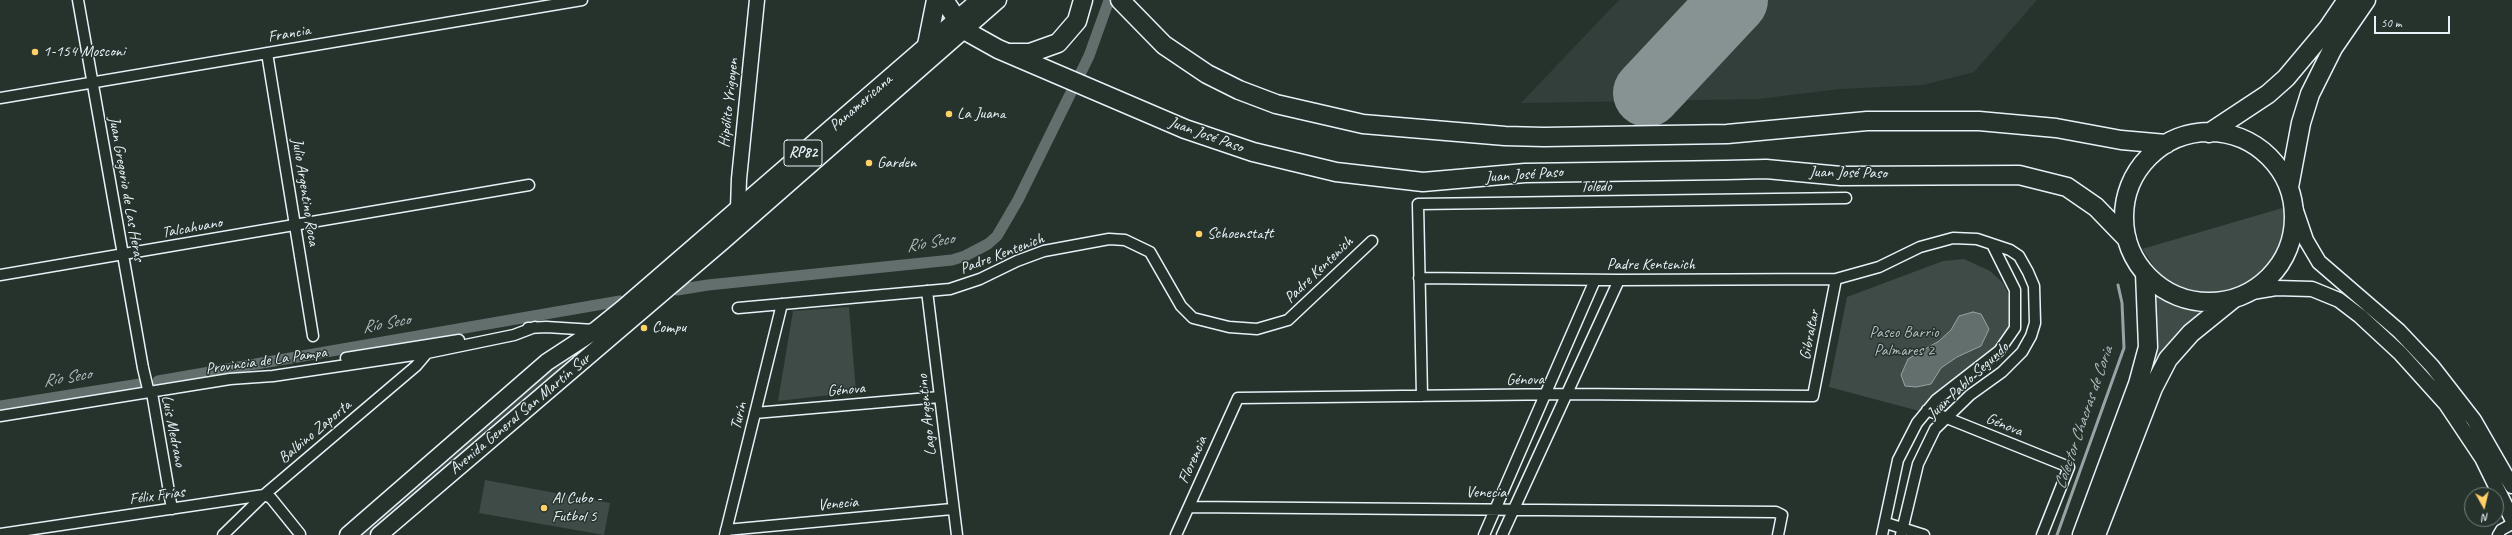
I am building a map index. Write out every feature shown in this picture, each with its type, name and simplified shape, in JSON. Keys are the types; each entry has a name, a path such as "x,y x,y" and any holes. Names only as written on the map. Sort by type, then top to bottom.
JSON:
{"highway":[{"path":"927,45 936,0"},
{"name":"Juan José Paso","path":"944,0 960,24 1005,52 1066,79 1185,129 1253,152 1330,170 1395,180 1442,182 1525,173 1766,169 1841,176 2019,175 2067,187 2096,207 2127,238"},
{"path":"1005,52 1030,53 1058,43 1077,22 1083,0"},
{"path":"1120,0 1164,45 1207,74 1239,90 1276,104 1363,124 1505,136 1544,137 1727,134 1867,121 1979,121 2056,128 2121,140 2166,144"},
{"path":"2209,133 2268,94 2286,78 2328,28 2347,0"},
{"path":"2096,535 2153,388 2168,359 2191,333 2240,296 2269,277 2286,254 2293,229 2291,193 2301,123 2310,94 2333,48 2366,0"},
{"path":"2240,296 2210,302 2186,298 2164,289 2145,273 2134,257 2127,238 2125,223 2128,192 2143,165 2166,144 2187,136 2209,133 2234,137 2258,148 2276,165 2291,193"},
{"path":"2082,535 2138,384 2148,347 2145,273"}],"main road":[{"name":"Hipólito Yrigoyen","path":"738,210 738,179 757,0"},
{"name":"Panamericana","path":"660,289 960,24 978,0"},
{"name":"Panamericana","path":"660,289 738,210 927,45 998,0"},
{"path":"2291,193 2306,240 2319,262 2399,331 2432,366 2478,425 2512,486"},
{"path":"2240,296 2276,288 2312,289 2339,300 2360,316 2405,358 2449,408 2482,458 2512,519"},
{"name":"Avenida General San Martín Sur","path":"348,535 547,362 660,289"},
{"name":"Avenida General San Martín Sur","path":"379,535 631,307"},
{"path":"362,524 373,535"}],"street":[{"name":"Juan Gregorio de Las Heras","path":"78,0 91,82 148,386"},
{"name":"Francia","path":"0,98 582,0"},
{"name":"Julio Argentino Roca","path":"267,53 313,336"},
{"name":"Talcahuano","path":"0,275 529,185"},
{"name":"Toledo","path":"1422,396 1418,204 1846,198"},
{"name":"Juan Pablo Segundo","path":"1836,279 1878,267 1937,242 1967,238 2010,250 2019,256 2028,272 2035,295 2035,323 2022,352 2002,372 1970,395 1945,417 1935,429 1918,464 1902,531"},
{"name":"Padre Kentenich","path":"738,308 950,289 980,279 1017,260 1044,251 1109,239 1125,240 1150,252 1181,306 1193,318 1229,327 1257,329 1288,320 1372,241"},
{"name":"Juan Pablo Segundo","path":"1882,535 1886,524 1898,460 1905,444 1927,410 1955,384 1999,351 2014,328 2015,290 1992,244"},
{"name":"Padre Kentenich","path":"1419,278 1595,280 1836,279"},
{"name":"Gibraltar","path":"1813,396 1836,279"},
{"path":"1484,535 1547,394 1595,280"},
{"path":"1502,535 1513,508 1568,394 1620,280"},
{"name":"Lago Argentino","path":"927,291 952,509 957,535"},
{"name":"Turín","path":"726,532 782,304"},
{"name":"Provincia de La Pampa","path":"0,416 148,386 273,376 427,354 514,335 535,327"},
{"path":"230,379 535,327 596,330"},
{"name":"Balbino Zaporta","path":"223,535 264,495 416,366 427,354"},
{"name":"Luis Medrano","path":"148,386 172,509"},
{"name":"Génova","path":"1238,398 1547,394 1813,396"},
{"name":"Génova","path":"755,413 940,397"},
{"name":"Florencia","path":"1176,535 1238,398"},
{"name":"Génova","path":"1927,410 2069,467 2042,535"},
{"path":"264,495 271,498 300,534"},
{"name":"Félix Frías","path":"0,534 264,495"},
{"name":"Venecia","path":"1188,507 1513,508 1776,512 1782,515 1778,535"},
{"name":"Venecia","path":"726,532 952,509"},
{"path":"1886,524 1902,531 1924,535"},
{"path":"2498,535 2501,530 2512,524"}],"shaded area":[{"path":"1619,0 2037,0 1974,72 1923,85 1840,89 1758,99 1521,103"},
{"path":"1973,312 1981,314 1989,329 1981,346 1957,357 1941,368 1931,384 1916,387 1905,386 1901,375 1908,359 1939,341 1951,330 1959,316"}],"green space":[{"path":"2286,207 2287,226 2285,237 2275,260 2257,279 2235,291 2208,294 2183,289 2160,275 2142,249"},
{"name":"Paseo Barrio Palmares 2","path":"1964,259 1990,271 2003,283 2012,302 2012,324 2002,347 1923,412 1829,387 1847,297 1943,261"},
{"path":"2151,289 2176,304 2208,312 2147,390"},
{"path":"849,307 856,392 778,401 793,311"},
{"path":"613,324 567,367 503,417 369,535 356,535 495,414 572,352"},
{"name":"Al Cubo - Futbol 5","path":"485,480 610,503 604,535 479,513"}],"waterway":[{"name":"Río Seco","path":"677,290 708,285 952,260 965,256 988,244 997,236 1018,200 1089,56 1108,3"},
{"name":"Colector Chacras de Coria","path":"2057,535 2124,348 2122,303 2118,285"},
{"name":"Río Seco","path":"158,381 620,301"},
{"name":"Río Seco","path":"0,406 140,384"}],"runway":[{"path":"1647,93 1734,0"}],"place":[{"name":"1-154 Mosconi","path":"35,52"},
{"name":"La Juana","path":"949,114"},
{"name":"Garden","path":"869,163"},
{"name":"Schoenstatt","path":"1199,234"},
{"name":"Compu","path":"644,328"},
{"name":"Al Cubo - Futbol 5","path":"544,508"}]}
